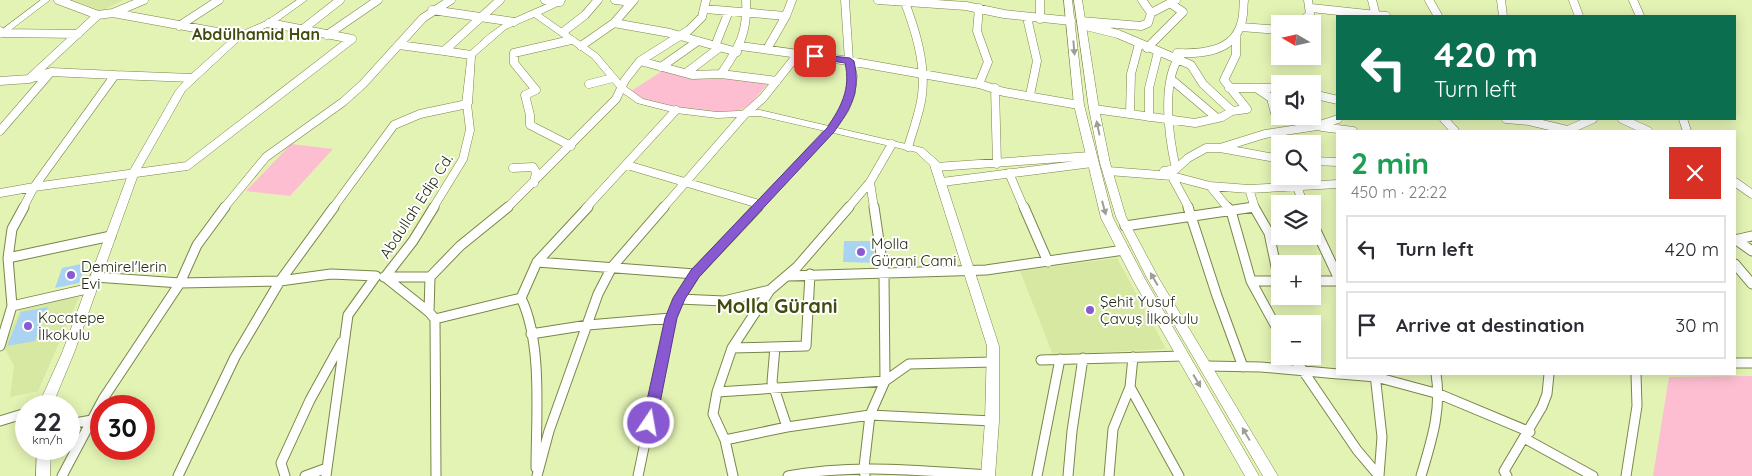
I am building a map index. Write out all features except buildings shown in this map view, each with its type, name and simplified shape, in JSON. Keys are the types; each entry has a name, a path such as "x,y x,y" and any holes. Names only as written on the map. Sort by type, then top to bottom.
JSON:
{"street":[{"path":"1,33 46,0"},
{"path":"58,0 98,15 113,13 144,0"},
{"path":"179,26 219,0"},
{"path":"50,395 68,353 134,172 181,90 239,36 269,23 303,0"},
{"path":"303,29 340,0"},
{"path":"327,35 378,0"},
{"path":"106,395 180,283 197,245 232,195 266,157 343,102 363,84 423,18 432,10 451,0"},
{"path":"444,51 500,0"},
{"path":"545,0 561,1"},
{"path":"563,32 585,15 598,0"},
{"path":"616,0 633,1"},
{"path":"436,476 430,277 460,246 502,213 534,184 571,146 600,113 616,99 625,80 640,61 689,30 702,17 706,0"},
{"path":"721,74 739,49 747,12 746,0"},
{"path":"767,49 786,16 792,0"},
{"path":"638,476 671,318 679,298 695,274 830,130 845,109 851,93 853,76 845,0"},
{"path":"878,0 967,3 979,8 1030,18 1141,26 1148,23 1151,12"},
{"path":"1040,0 1040,19"},
{"path":"1068,0 1078,22 1094,109 1107,168 1121,218 1153,278 1271,476"},
{"path":"1078,0 1079,105 1107,218 1252,476"},
{"path":"1142,0 1151,12"},
{"path":"1078,22 1112,32 1160,52 1180,56 1197,54 1215,50 1236,35 1241,26 1244,0"},
{"path":"1308,0 1311,8 1309,15"},
{"path":"1372,0 1376,15"},
{"path":"1429,0 1437,15"},
{"path":"1501,0 1504,15"},
{"path":"1573,0 1579,15"},
{"path":"1633,0 1640,15"},
{"path":"178,476 235,357 280,281 394,125 405,118 425,112 467,104 471,55 486,40 514,22 536,14 561,1"},
{"path":"582,46 614,23 633,1"},
{"path":"904,1 922,74 923,93 908,147"},
{"path":"1147,48 1183,12 1173,2 1151,12"},
{"path":"705,8 786,16"},
{"path":"979,8 975,25 976,31 988,62 979,84"},
{"path":"1311,8 1368,15"},
{"path":"432,10 514,22"},
{"path":"686,73 717,47 729,11"},
{"path":"113,13 239,36"},
{"path":"536,14 595,56 622,88 640,101 676,110 717,115 760,113 919,150 936,167 993,346 992,421 988,476 809,471 788,476"},
{"path":"28,79 98,15"},
{"path":"1030,18 1028,22 1037,61 1036,75 1030,95"},
{"path":"0,193 134,172 187,166 352,39 269,23"},
{"path":"614,23 679,36 717,47 767,49 850,61 979,84 1004,92 1079,105"},
{"path":"1241,26 1271,29"},
{"path":"1,33 78,34"},
{"path":"1094,109 1195,123 1222,117 1232,111 1247,109 1224,80 1236,55 1236,35"},
{"path":"571,40 552,47 540,46 514,53 514,64 536,90 525,95 530,115 530,125 571,146"},
{"path":"661,67 698,41"},
{"path":"1130,114 1131,74 1139,44"},
{"path":"398,45 471,55"},
{"path":"1149,117 1149,88 1160,52"},
{"path":"536,476 552,422 598,294 612,267 745,114 763,98 798,54"},
{"path":"1180,56 1169,90 1169,139 1172,172 1189,208 1217,296 1243,367"},
{"path":"1180,56 1191,65 1203,84 1232,111"},
{"path":"640,61 692,75 721,74 777,81"},
{"path":"0,82 28,79 51,72 192,78"},
{"path":"0,131 51,72"},
{"path":"0,346 12,306 8,258 12,229 34,187 115,75"},
{"path":"589,84 613,78"},
{"path":"1171,79 1217,118"},
{"path":"995,88 997,164"},
{"path":"1229,88 1271,88"},
{"path":"1256,88 1271,98"},
{"path":"1321,96 1336,100"},
{"name":"Abdullah Edip Cd.","path":"432,315 380,276 413,241 463,159 470,130 467,104"},
{"path":"521,298 537,262 676,110"},
{"path":"1220,148 1282,130 1300,130 1336,120"},
{"path":"1445,120 1454,130"},
{"path":"1529,120 1570,130 1591,120"},
{"path":"1624,120 1646,130"},
{"path":"1316,126 1346,130"},
{"path":"733,476 725,440 713,414 717,392 732,348 770,290 788,276 870,182 892,144"},
{"path":"1172,172 1188,158 1206,148 1220,148 1271,157"},
{"path":"936,167 1091,159"},
{"path":"942,182 1091,159"},
{"path":"1321,161 1336,162"},
{"path":"627,165 759,204"},
{"path":"513,168 533,167 536,172 534,184"},
{"path":"1107,168 1172,172 1210,186 1248,189 1296,185 1300,195"},
{"path":"1009,173 1048,262"},
{"path":"865,472 870,415 885,381 884,275 870,182"},
{"path":"1736,183 1752,194"},
{"path":"1321,184 1336,184"},
{"path":"1210,186 1231,211 1251,281 1271,318"},
{"path":"1248,189 1254,208 1269,233 1274,255"},
{"path":"1125,226 1254,208"},
{"path":"8,258 111,236"},
{"path":"1736,240 1752,236"},
{"path":"1321,241 1336,273"},
{"path":"1736,241 1752,251"},
{"path":"788,276 810,274 884,275 968,271 1048,262 1124,250"},
{"path":"537,262 695,274"},
{"path":"1736,265 1752,284"},
{"path":"12,306 93,282 280,281 331,274 430,277"},
{"path":"732,348 806,346 810,274"},
{"path":"305,476 326,472 348,315 362,293 380,276"},
{"path":"1251,281 1271,281"},
{"path":"1321,281 1336,281"},
{"path":"679,298 724,301 770,290"},
{"path":"432,315 521,298"},
{"path":"521,298 526,304 531,334 536,390 536,476"},
{"path":"531,334 588,325 671,318"},
{"path":"285,476 281,463 310,400 345,337"},
{"path":"775,347 772,382 787,427"},
{"path":"1041,360 1183,356"},
{"path":"1068,476 1072,430 1084,358"},
{"path":"1109,476 1113,429 1130,387 1133,358"},
{"path":"1037,476 1060,359"},
{"path":"717,392 774,390 885,381 909,364 993,362"},
{"path":"1736,363 1752,363"},
{"path":"1298,365 1357,450 1379,476 1382,437 1375,376"},
{"path":"1206,366 1301,370 1336,374"},
{"path":"1357,375 1375,376 1439,394 1527,435 1593,476"},
{"path":"1421,476 1436,418 1439,394 1436,375"},
{"path":"1506,476 1504,471 1527,435 1546,396 1549,375"},
{"path":"1626,476 1637,406 1636,375"},
{"path":"1130,387 1179,476"},
{"path":"725,440 787,427 870,415 992,421"},
{"path":"0,421 15,416"},
{"path":"62,476 90,424"},
{"path":"43,476 44,460"}],"shaded area":[{"path":"71,0 124,0 101,11"},
{"path":"664,70 770,80 749,105 732,112 706,111 660,104 640,98 631,91"},
{"path":"291,144 333,149 290,196 246,191"},
{"name":"Şehit Yusuf Çavuş İlkokulu","path":"1117,258 1166,349 1053,355 1020,271"},
{"path":"79,297 38,391 10,397 14,366 4,347 21,306"},
{"path":"1752,376 1752,476 1653,476 1669,377"}],"place":[{"name":"Molla Gürani Cami","path":"861,252"},
{"name":"Demirel'lerin Evi","path":"71,275"},
{"name":"Şehit Yusuf Çavuş İlkokulu","path":"1090,310"},
{"name":"Kocatepe İlkokulu","path":"28,326"}],"district":[{"name":"Abdülhamid Han","path":"256,34"},
{"name":"Molla Gürani","path":"777,305"}],"route":[{"path":"649,423 671,318 679,298 695,274 830,130 845,109 851,93 853,76 850,61 815,56"}]}
